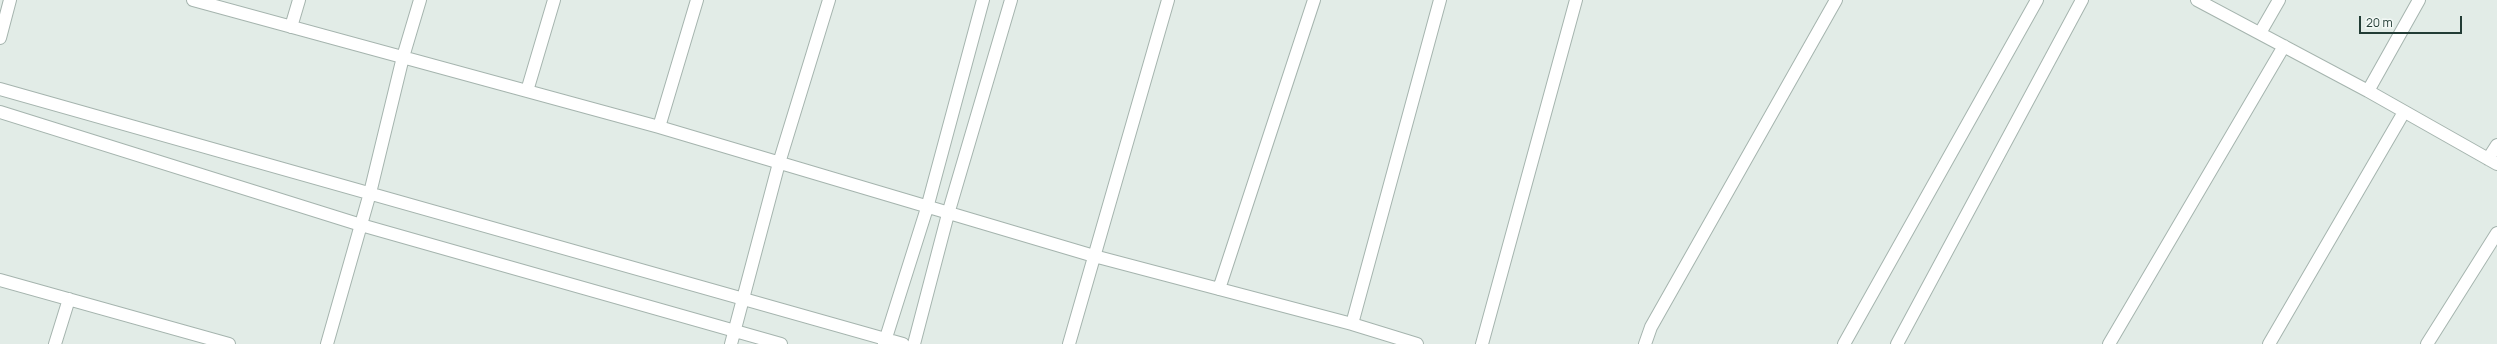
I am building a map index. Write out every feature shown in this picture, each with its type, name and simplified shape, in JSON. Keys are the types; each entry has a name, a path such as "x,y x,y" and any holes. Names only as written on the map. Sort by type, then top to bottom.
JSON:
{"street":[{"path":"0,38 10,0"},
{"path":"193,0 658,127 927,208 1094,256 1352,324 1417,344"},
{"path":"291,27 299,0"},
{"path":"327,344 370,193 402,57 420,0"},
{"path":"527,91 554,0"},
{"path":"658,127 697,0"},
{"path":"731,344 779,163 829,0"},
{"path":"885,342 927,208 983,0"},
{"path":"914,344 948,214 1011,0"},
{"path":"1069,344 1168,0"},
{"path":"1219,289 1314,0"},
{"path":"1352,324 1440,0"},
{"path":"1482,344 1576,0"},
{"path":"1645,344 1651,327 1836,0"},
{"path":"1844,344 2037,0"},
{"path":"1897,344 2082,0"},
{"path":"2197,0 2368,91 2492,162 2497,145"},
{"path":"2260,33 2279,0"},
{"path":"2368,91 2419,0"},
{"path":"2109,344 2284,46"},
{"path":"0,89 744,298 885,342 903,344"},
{"path":"0,112 361,225 781,344"},
{"path":"2269,344 2404,112"},
{"path":"2427,344 2497,232"},
{"path":"0,280 69,299 198,340 229,344"},
{"path":"55,344 69,299"}]}
